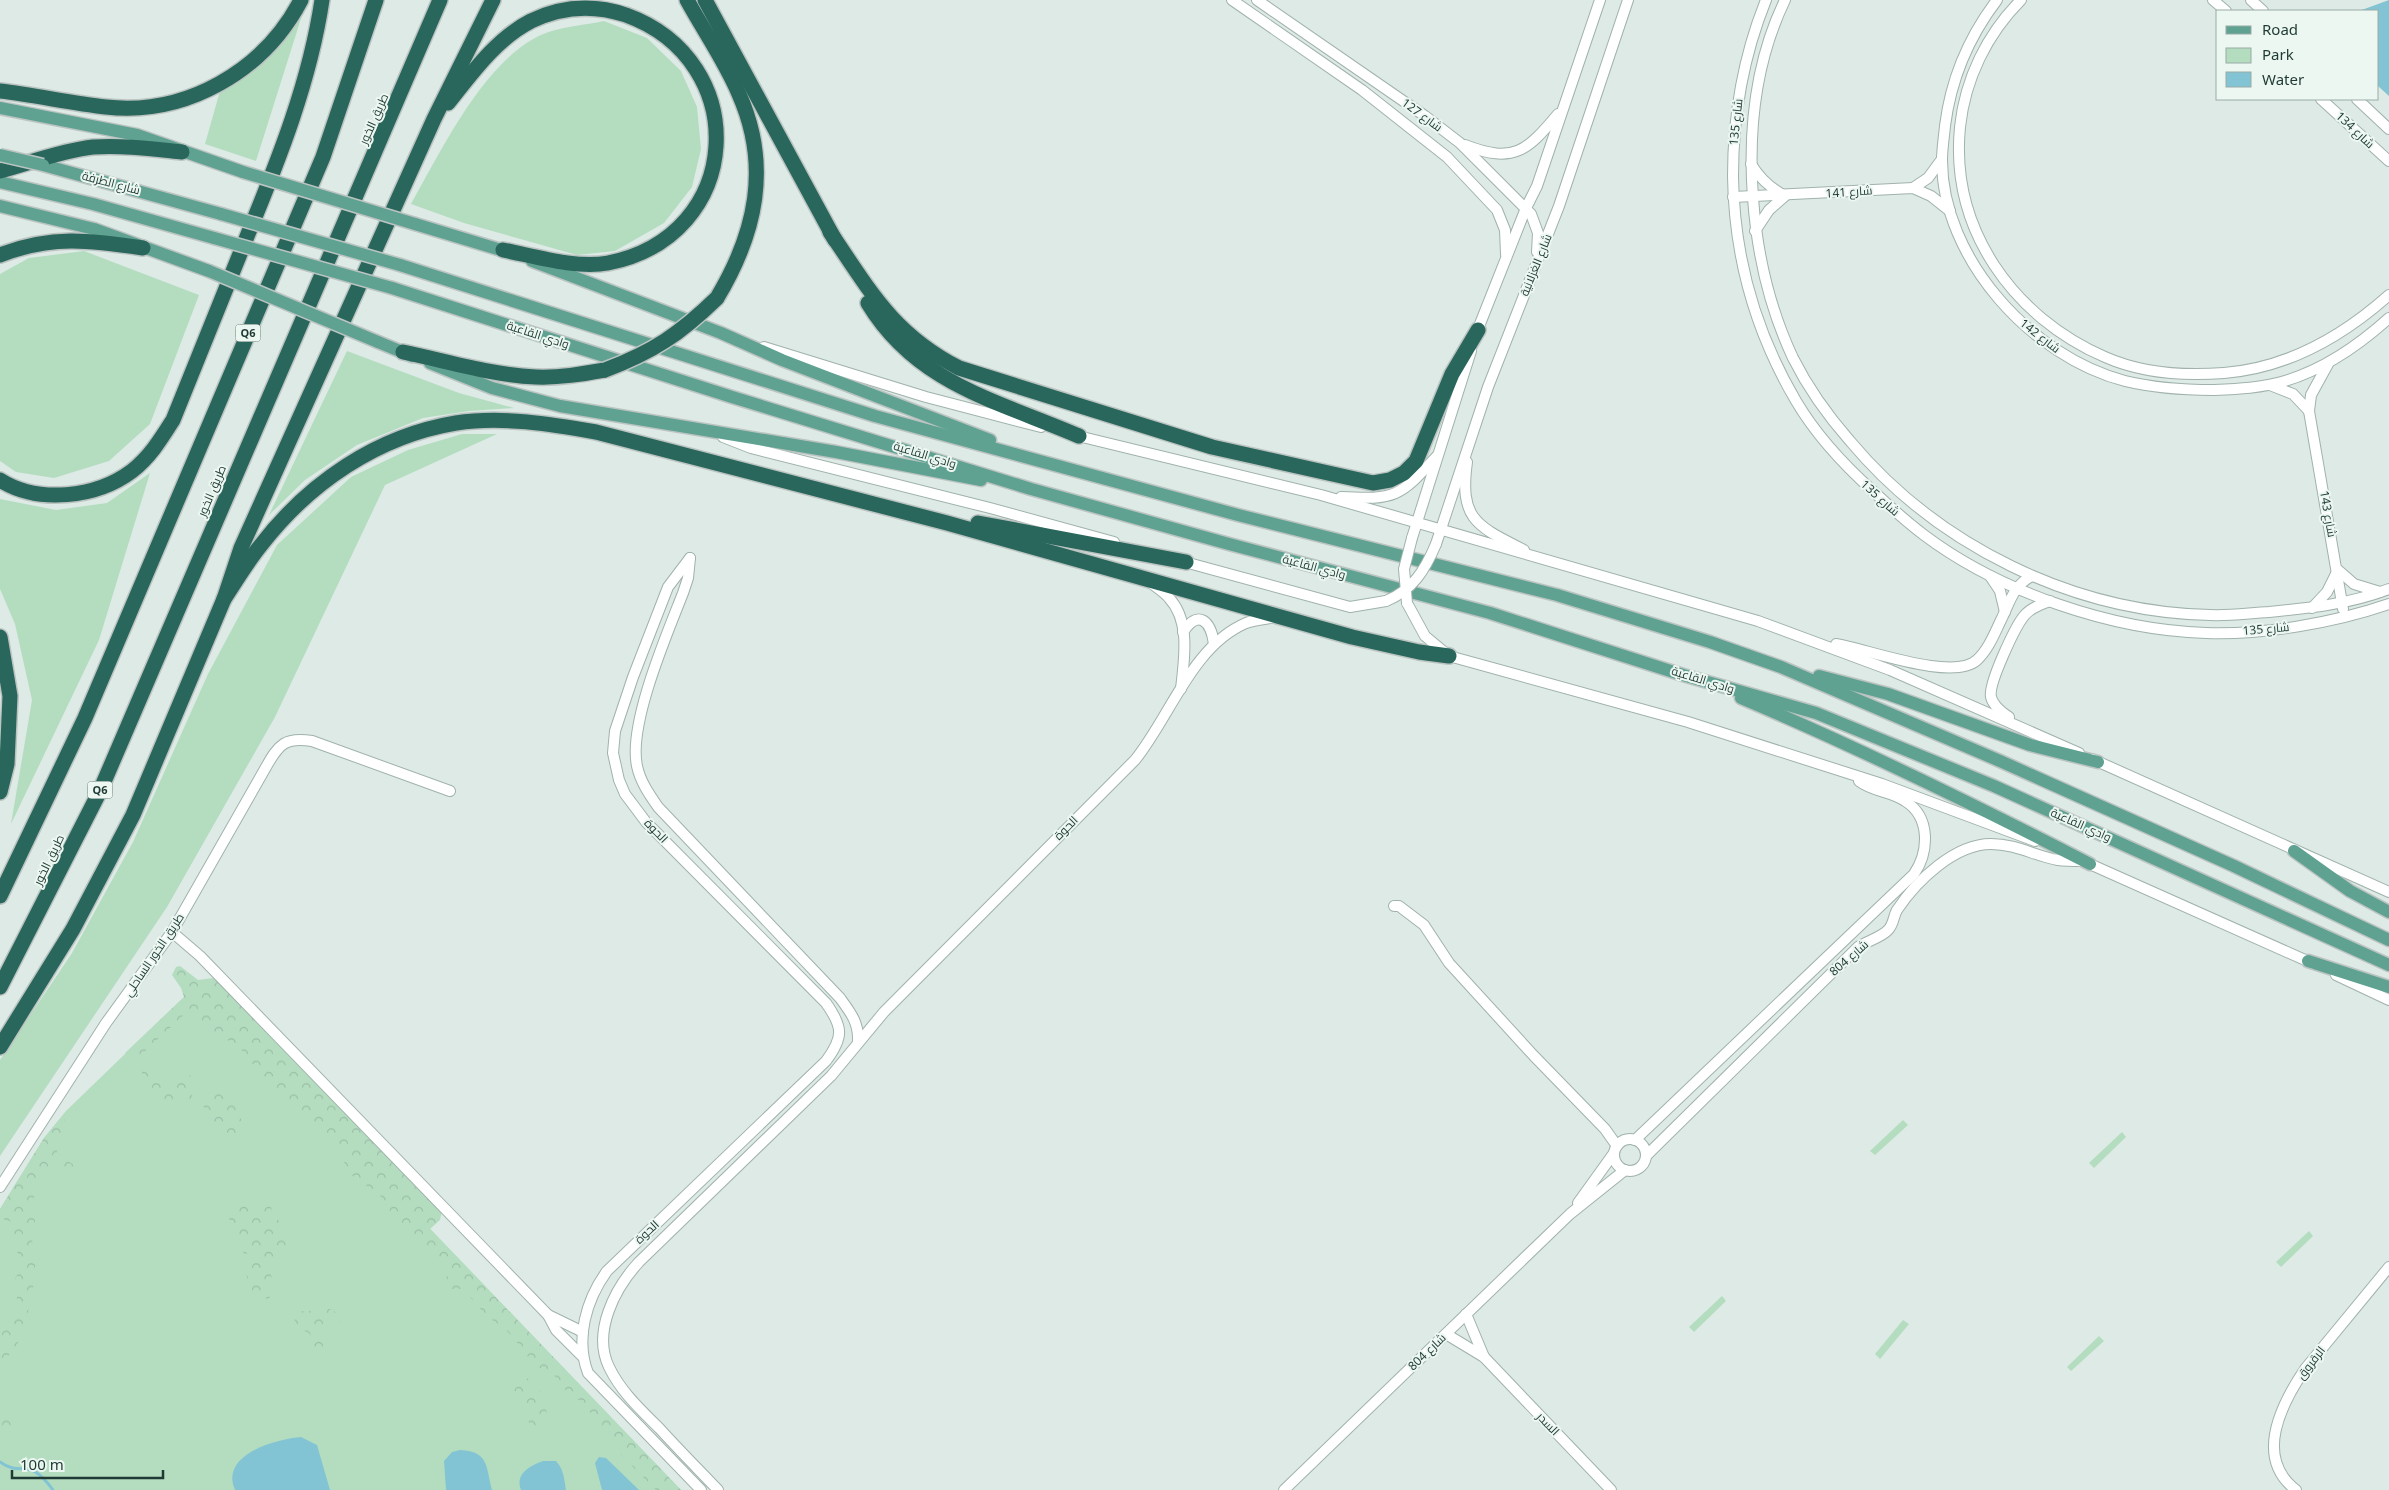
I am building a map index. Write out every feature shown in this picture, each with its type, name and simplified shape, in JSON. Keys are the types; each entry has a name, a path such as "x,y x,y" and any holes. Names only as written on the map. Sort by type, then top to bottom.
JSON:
{"highway":[{"path":"0,91 106,107 136,108 166,104 194,96 222,83 263,52 280,33 301,0"},
{"path":"0,480 36,493 70,495 102,487 117,480 131,472 155,449 173,420 274,169 301,92 318,28 322,0"},
{"name":"Q6","path":"0,896 85,718 323,157 376,0"},
{"name":"طريق الخور","path":"0,987 100,791 440,0"},
{"path":"0,1047 72,928 133,815 224,599 241,548 434,119 493,0"},
{"path":"403,352 502,374 572,375 605,370 636,358 666,342 693,322 716,298 735,267 748,234 755,199 756,163 750,128 739,94 687,0"},
{"path":"704,0 877,318 898,343 922,364 949,382 1079,436"},
{"path":"434,119 499,43 531,22 566,8 608,9 648,24 682,50 705,85 716,125 715,167 700,202 675,232 643,253 606,263 568,263 503,250"},
{"path":"0,171 91,147 118,146 182,152"},
{"path":"830,232 881,306 922,346 959,368 1212,447 1374,483 1390,480 1398,476 1416,461 1452,374 1478,330"},
{"path":"0,255 25,245 61,240 97,241 143,248"},
{"path":"224,599 261,545 316,488 358,457 406,435 457,423 503,421 550,424 596,432 947,523 1358,638 1449,656"},
{"path":"947,523 977,523 1186,562"},
{"path":"0,637 10,696 7,764 0,792"}],"main road":[{"path":"0,108 137,135 243,172 503,250 720,333 782,360 954,425 1036,459"},
{"name":"شارع الطرفة","path":"0,155 221,214"},
{"name":"شارع الطرفة","path":"0,182 136,215 214,238"},
{"path":"0,206 94,229 209,271 492,388 526,398 713,433 836,452 1031,489"},
{"name":"وادي القاعية","path":"221,214 400,265 874,416 1238,515 1556,595 1710,642 1781,667 2069,791 2389,940"},
{"name":"وادي القاعية","path":"214,238 392,288 732,397 1031,489 1238,547 1490,613 1683,675 1816,713 1922,755 2072,820 2389,965"},
{"path":"1781,667 1888,694 2030,745 2098,762"},
{"path":"1683,675 1800,723 1984,810 2086,862"},
{"path":"2294,851 2350,891 2389,912"},
{"path":"2308,961 2389,987"}],"street":[{"name":"شارع 127","path":"1232,0 1391,112 1447,157 1497,210 1505,230 1507,257"},
{"name":"شارع 127","path":"1257,0 1460,143 1526,208 1534,221 1538,233 1535,266"},
{"path":"1600,0 1537,186 1526,208 1478,330 1412,538 1404,570 1404,591 1407,603 1425,636 1449,656 1688,722 1853,775 2086,862 2308,961 2389,1002"},
{"name":"شارع الغزلانية","path":"1441,530 1470,436 1559,206 1628,0"},
{"name":"شارع 135","path":"1766,0 1754,31 1741,78 1734,127 1733,197 1738,247 1753,304 1777,364 1805,415 1840,459 1894,510 1925,536 1988,574 2016,588 2087,613 2126,622 2206,633 2291,627 2344,618 2389,604"},
{"name":"شارع 135","path":"1785,0 1766,50 1756,90 1750,163 1755,231 1767,288 1791,352 1815,396 1842,432 1894,488 1939,524 1966,542 2032,576 2052,584 2128,605 2168,611 2226,615 2312,608 2342,603 2385,591"},
{"name":"شارع 142","path":"1997,0 1974,32 1959,67 1947,111 1942,159 1950,212 1974,266 1993,294 2034,334 2063,354 2097,372 2124,381 2159,388 2225,389 2285,381 2329,363 2367,338 2389,318"},
{"name":"شارع 142","path":"2022,0 1998,25 1978,60 1968,86 1961,115 1958,156 1966,200 1982,247 2006,283 2045,320 2072,339 2105,357 2128,365 2161,372 2225,373 2276,362 2306,350 2355,324 2389,295"},
{"path":"2213,0 2225,10"},
{"path":"2251,0 2262,10"},
{"name":"شارع 134","path":"2322,100 2389,161"},
{"name":"شارع 134","path":"2358,100 2389,129"},
{"path":"1447,157 1460,143 1491,154 1516,153 1537,139 1562,110"},
{"path":"1912,188 1928,178 1942,159"},
{"path":"1750,163 1764,182 1785,196 1769,210 1755,231"},
{"name":"شارع 141","path":"1733,197 1785,196 1912,188 1931,196 1950,212"},
{"path":"720,333 926,397 1321,495 1758,621 1816,641 2022,727 2294,851 2389,892"},
{"name":"شارع 143","path":"2329,363 2316,385 2309,411 2338,570 2344,618"},
{"path":"2269,384 2293,394 2309,411"},
{"path":"713,433 751,448 990,508 1350,606 1386,601 1417,581 1441,530"},
{"path":"1470,436 1465,478 1466,501 1472,516 1495,535 1545,561"},
{"path":"1321,495 1386,497 1410,485 1438,454"},
{"name":"الحوة","path":"701,1490 588,1373 582,1356 590,1300 597,1285 607,1271 816,1071 833,1052 840,1033 839,1024 826,1004 646,822 625,794 619,780 614,753 615,731 633,677 668,587 690,558 688,578 638,724 635,753 639,774 658,807 840,998 856,1021 858,1042"},
{"path":"2312,608 2328,592 2338,570 2354,584 2385,591"},
{"path":"1988,574 2000,591 2005,612"},
{"path":"1816,641 1856,648 1932,666 1960,668 1977,660 1990,645 2016,588 2023,580 2032,576"},
{"name":"الحوة","path":"1150,581 1170,599 1182,618 1184,659 1180,692"},
{"path":"668,587 683,593"},
{"path":"2022,727 2004,714 1993,702 1991,692 1993,680 2024,616 2037,605 2050,601"},
{"name":"الحوة","path":"718,1490 626,1395 608,1365 604,1342 611,1304 619,1287 633,1269 824,1083 850,1056 858,1042 884,1012 1135,760 1151,740 1194,669 1214,644 1247,623 1278,616"},
{"path":"1183,632 1191,622 1203,621 1212,628 1214,644"},
{"name":"طريق الخور الساحلي","path":"0,1188 106,1023 172,932 273,754 289,740 312,741 450,791"},
{"name":"شارع 804","path":"1632,1139 1914,874 1921,863 1924,853 1924,831 1914,809 1905,800 1866,786 1853,775"},
{"name":"شارع 804","path":"1646,1156 1858,947 1889,930 1897,910 1932,870 1943,862 1972,847 1990,844 2016,847 2059,860 2086,862"},
{"path":"1394,906 1399,906 1424,925 1449,963 1534,1056 1605,1129 1616,1150 1615,1160 1625,1170 1632,1171 1644,1163 1646,1156 1644,1146 1632,1139 1605,1129"},
{"path":"172,932 200,956 548,1316 556,1330 582,1356"},
{"path":"837,1042 858,1042"},
{"path":"1616,1150 1632,1139"},
{"name":"شارع 804","path":"1570,1214 1616,1150"},
{"name":"شارع 804","path":"1284,1490 1570,1214 1625,1170"},
{"name":"الرقروق","path":"2296,1490 2282,1475 2276,1460 2273,1441 2276,1422 2284,1404 2305,1369 2389,1267"},
{"path":"1466,1314 1484,1357"},
{"path":"548,1316 584,1332"},
{"path":"1446,1334 1484,1357"},
{"name":"السدر","path":"1484,1357 1611,1490"}],"green space":[{"path":"304,9 256,161 205,144 220,91 254,68"},
{"path":"604,21 647,38 681,71 697,107 701,149 692,187 664,223 615,251 577,255 464,223 411,204 466,109 501,65 520,48 548,32"},
{"path":"84,251 199,295 150,424 109,461 54,478 16,472 0,461 0,274 29,258"},
{"path":"347,351 459,393 514,408 469,411 423,418 357,445 305,480 269,515"},
{"path":"462,434 497,434 385,485 275,717 167,907 0,1156 0,1060 72,953 133,842 208,674 277,545 351,477 408,450"},
{"path":"150,473 99,640 11,824 32,700 15,624 0,589 0,499 56,510 107,503"},
{"path":"180,966 198,980 213,978 216,980 442,1211 440,1220 430,1229 681,1490 656,1490 619,1453 601,1424 573,1394 567,1392 553,1374 533,1362 508,1332 484,1313 463,1289 451,1289 446,1284 447,1274 441,1268 439,1262 399,1224 379,1194 351,1175 344,1162 316,1127 288,1102 262,1085 254,1066 244,1052 226,1039 211,1033 194,1011 188,1011 139,1057 131,1058 125,1053 184,997 181,988 172,975 176,967"},
{"path":"199,988 681,1490 0,1490 0,1209 44,1138 67,1110 184,997"},
{"path":"148,1064 163,1072 165,1082 168,1085 173,1083 178,1074 190,1075 193,1080 192,1098 186,1102 164,1107 158,1097 142,1087 142,1067"},
{"path":"212,1089 238,1106 242,1124 235,1140 225,1140 211,1127 209,1114 203,1106 209,1091"},
{"path":"67,1110 57,1152 77,1168 69,1172 53,1166 49,1168 34,1196 35,1223 32,1240 35,1253 35,1276 33,1289 29,1297 28,1316 17,1345 6,1359 0,1373 0,1331 14,1312 17,1300 15,1279 21,1267 13,1235 16,1227 15,1223 0,1218 0,1209 44,1138"},
{"path":"1903,1120 1908,1125 1875,1155 1870,1151"},
{"path":"2122,1132 2126,1137 2094,1168 2089,1163"},
{"path":"246,1203 258,1203 271,1207 275,1216 286,1227 290,1235 282,1260 271,1272 273,1294 268,1299 254,1296 244,1269 247,1260 255,1256 261,1257 262,1250 245,1254 233,1237 229,1220 237,1206"},
{"path":"2309,1231 2313,1236 2281,1267 2276,1262"},
{"path":"1722,1296 1726,1301 1694,1332 1689,1327"},
{"path":"326,1308 333,1310 341,1317 340,1322 337,1324 329,1321 323,1324 330,1344 327,1352 320,1356 311,1347 310,1334 298,1327 294,1319 295,1315 302,1311"},
{"path":"1903,1320 1909,1324 1880,1359 1875,1354"},
{"path":"2099,1336 2104,1341 2071,1371 2067,1367"},
{"path":"522,1376 534,1383 543,1396 547,1412 546,1419 542,1425 535,1426 529,1423 513,1387 513,1380"},
{"path":"0,1410 12,1416 12,1429 9,1437 2,1441"}],"water":[{"path":"2389,0 2389,96 2379,87 2379,10 2362,10"},
{"path":"301,1437 317,1445 330,1490 235,1490 232,1477 235,1467 243,1458 265,1445"},
{"path":"460,1450 470,1451 482,1458 487,1468 492,1490 446,1490 444,1461 452,1452"},
{"path":"599,1457 606,1458 639,1490 602,1490 595,1463"},
{"path":"543,1461 556,1461 559,1464 566,1490 521,1490 520,1479 524,1471"}],"waterway":[{"path":"0,1462 14,1468 31,1470 37,1473 53,1490"}]}
